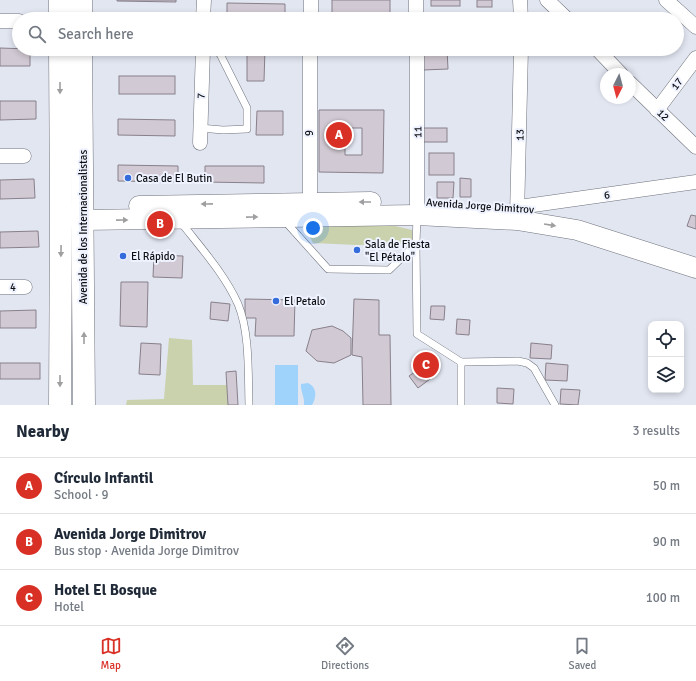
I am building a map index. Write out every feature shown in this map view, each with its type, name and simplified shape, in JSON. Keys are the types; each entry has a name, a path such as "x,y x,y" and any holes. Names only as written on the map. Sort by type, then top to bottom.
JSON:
{"highway":[{"path":"60,0 60,12"},
{"path":"81,0 81,12"},
{"name":"Avenida de los Internacionalistas","path":"60,56 60,405"},
{"name":"Avenida de los Internacionalistas","path":"81,56 84,405"}],"main road":[{"name":"Avenida Jorge Dimitrov","path":"83,214 418,209 518,214 551,211 578,217 696,255"},
{"name":"Avenida Jorge Dimitrov","path":"61,212 178,219 281,217 310,210"},
{"name":"Avenida Jorge Dimitrov","path":"518,214 577,230 696,268"}],"street":[{"path":"204,0 204,12"},
{"path":"310,12 311,0"},
{"path":"416,0 416,12"},
{"path":"520,0 521,12"},
{"path":"548,0 560,12"},
{"path":"666,0 679,12"},
{"path":"684,16 696,27"},
{"path":"0,21 12,21"},
{"name":"7","path":"200,143 202,56"},
{"name":"9","path":"310,56 310,210"},
{"name":"11","path":"417,56 418,209"},
{"name":"13","path":"518,214 521,56"},
{"path":"604,56 616,68"},
{"name":"17","path":"657,110 696,58"},
{"name":"12","path":"636,89 696,147"},
{"path":"0,156 24,156"},
{"name":"6","path":"518,214 696,182"},
{"name":"4","path":"0,287 25,287"}],"lane":[{"path":"200,128 223,130 247,129 247,108 221,56"},
{"path":"418,209 416,244 417,334 461,362 518,361 527,363 534,368 555,405"},
{"path":"281,217 328,269 389,270 416,244"},
{"path":"178,219 225,278 238,306 246,338 249,405"},
{"path":"461,362 461,405"}],"green space":[{"path":"312,223 387,224 412,230 413,240 407,244 357,245 313,243 308,233"},
{"path":"169,338 192,340 193,385 227,385 228,405 126,405 127,400 164,399"}],"water":[{"path":"275,365 298,365 298,405 275,405"},
{"path":"308,383 315,390 315,399 312,405 304,405 301,384"}],"building":[{"path":"176,0 176,2 117,1"},
{"path":"332,0 390,0 390,12 332,12"},
{"path":"431,0 460,0 460,6 431,6"},
{"path":"477,0 492,0 492,7 477,7"},
{"path":"227,3 285,4 285,12 227,12"},
{"path":"0,48 12,48 12,56 30,56 30,66 0,66"},
{"path":"247,56 265,56 264,81 247,81"},
{"path":"422,56 447,56 448,69 423,70"},
{"path":"119,76 175,76 175,94 119,94"},
{"path":"0,101 36,101 36,119 0,120"},
{"path":"319,110 384,110 383,173 319,172","holes":["345,128 362,128 362,155 345,155"]},
{"path":"257,111 283,111 283,135 256,135"},
{"path":"118,119 175,120 175,136 118,135"},
{"path":"423,128 447,128 447,142 423,142"},
{"path":"429,153 454,153 454,175 429,175"},
{"path":"118,165 178,166 178,182 118,181"},
{"path":"205,166 264,166 264,183 205,182"},
{"path":"460,178 471,179 471,197 460,197"},
{"path":"34,179 35,198 0,199 0,180"},
{"path":"437,182 454,182 453,198 437,198"},
{"path":"691,215 696,216 696,229 687,226"},
{"path":"38,231 39,247 0,248 0,232"},
{"path":"154,255 183,256 182,278 153,277"},
{"path":"121,282 148,282 147,327 120,326"},
{"path":"245,299 295,300 294,336 255,336 256,318 245,318"},
{"path":"354,299 379,300 379,335 390,335 391,405 363,405 362,357 352,355"},
{"path":"211,302 230,304 228,321 210,319"},
{"path":"431,306 445,306 444,320 430,319"},
{"path":"36,310 36,328 0,328 0,311"},
{"path":"457,319 470,320 469,335 456,334"},
{"path":"332,326 343,331 351,338 351,355 334,363 317,361 306,351 312,330"},
{"path":"141,343 161,344 160,375 139,374"},
{"path":"531,343 552,345 551,359 530,358"},
{"path":"0,363 40,363 40,379 0,379"},
{"path":"546,363 568,365 567,381 545,380"},
{"path":"422,367 430,379 418,388 409,376"},
{"path":"236,371 238,405 228,405 226,372"},
{"path":"497,388 514,389 513,404 497,403"},
{"path":"561,389 580,390 578,405 560,404"}],"place":[{"name":"Círculo Infantil","path":"339,135"},
{"name":"Casa de El Butin","path":"128,178"},
{"name":"Avenida Jorge Dimitrov","path":"160,224"},
{"name":"Sala de Fiesta \"El Pétalo\"","path":"357,250"},
{"name":"El Rápido","path":"123,256"},
{"name":"El Petalo","path":"276,301"},
{"name":"Hotel El Bosque","path":"426,365"}]}
